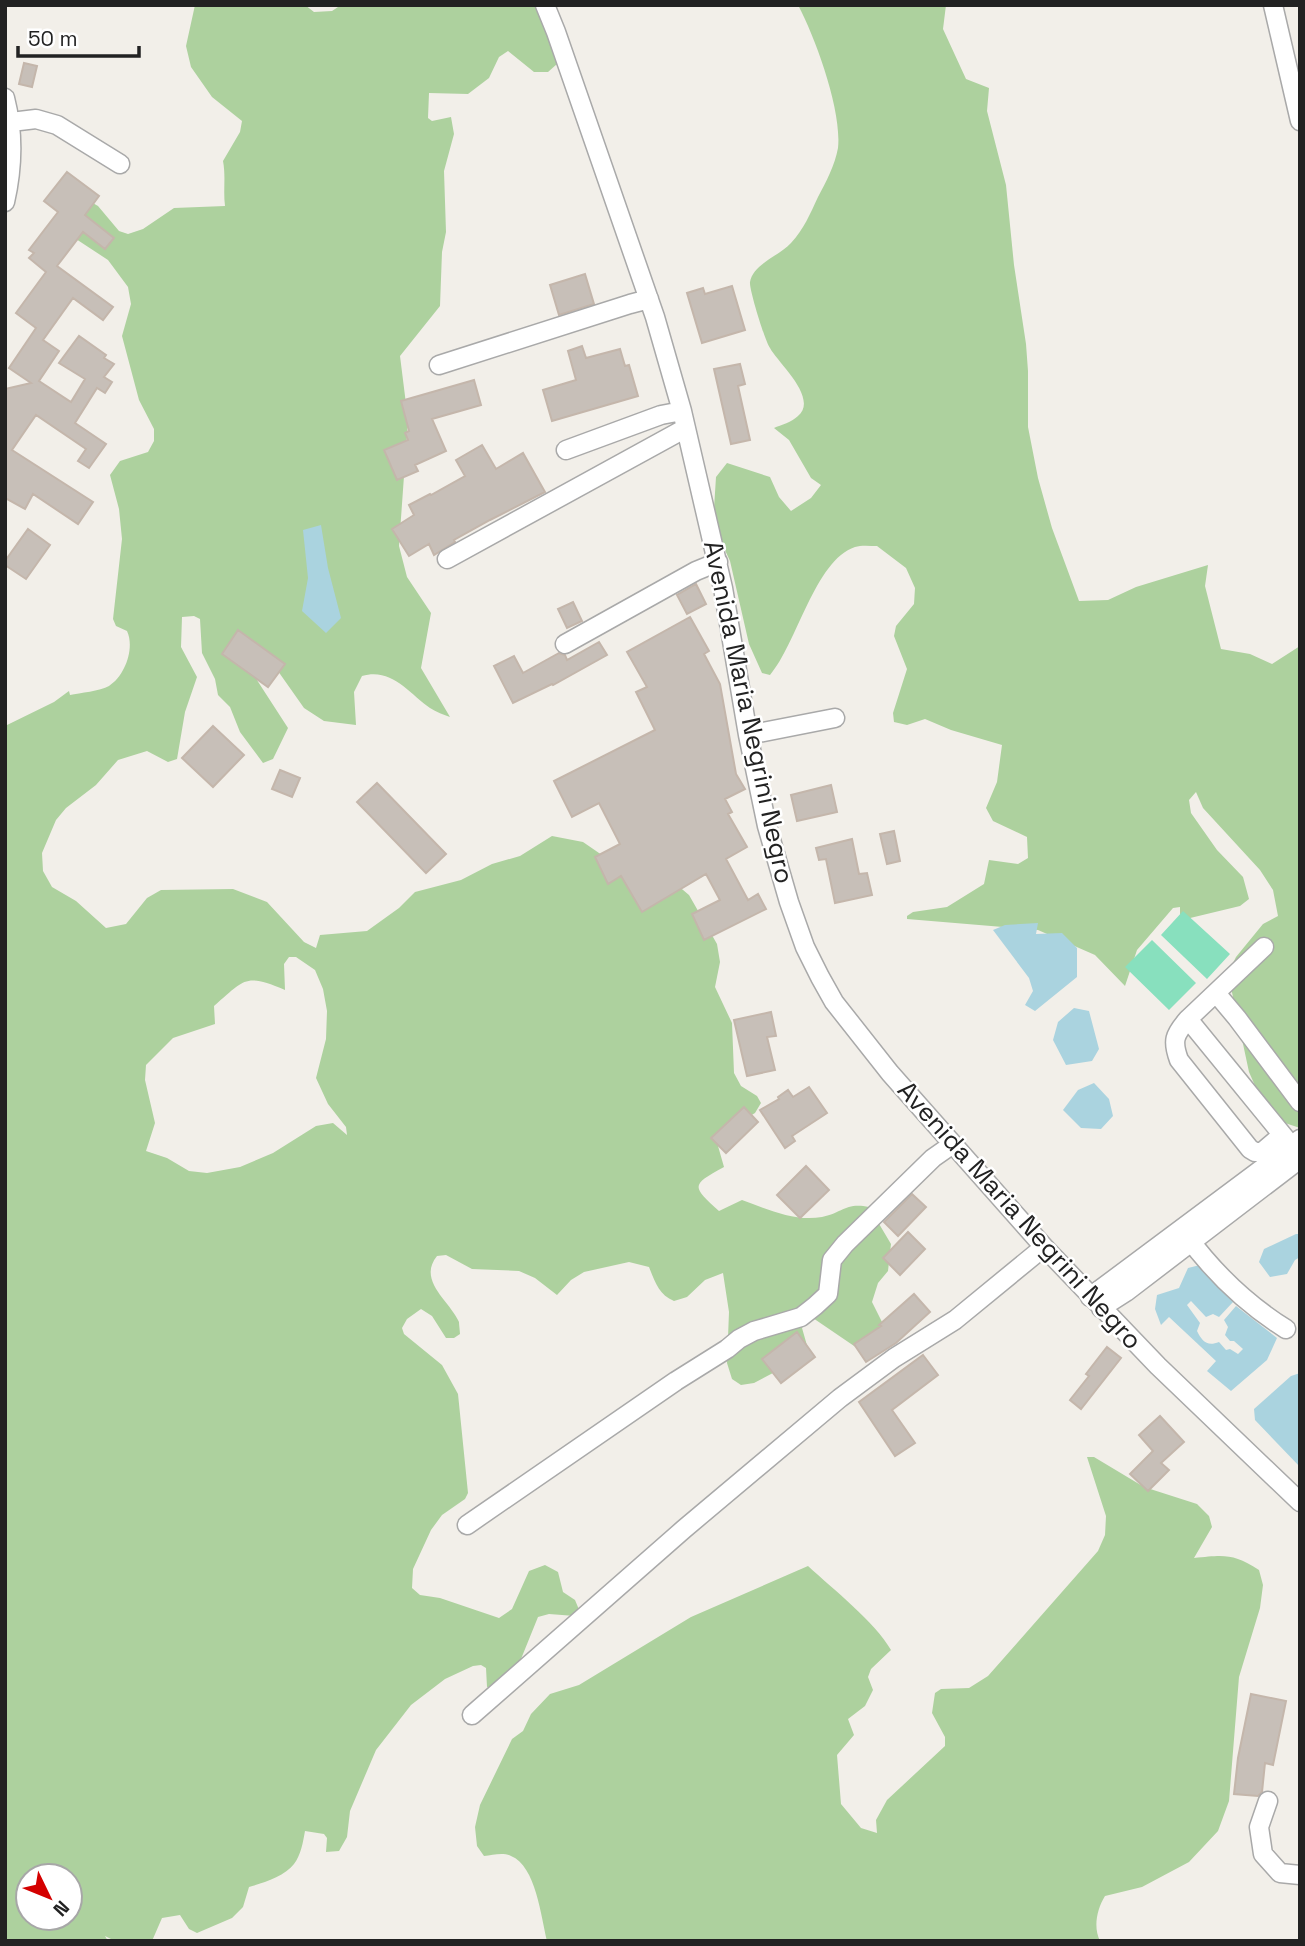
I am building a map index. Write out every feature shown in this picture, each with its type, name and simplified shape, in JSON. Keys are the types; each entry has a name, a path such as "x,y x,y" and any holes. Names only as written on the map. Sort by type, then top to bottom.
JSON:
{"street":[{"name":"Avenida Maria Negrini Negro","path":"545,5 649,299 684,419 718,562 767,826 785,889 805,947 815,967 834,1002 855,1031 1044,1248 1166,1374 1300,1502"},
{"path":"1273,5 1300,121"},
{"path":"5,97 11,122 12,154 5,202"},
{"path":"11,122 36,119 57,125 120,164"},
{"path":"439,365 649,299"},
{"path":"566,450 661,415 684,419"},
{"path":"447,559 684,419"},
{"path":"565,644 696,571 718,562"},
{"path":"748,735 835,718"},
{"path":"1265,947 1178,1031 1175,1048 1179,1060 1250,1149 1262,1152 1294,1147"},
{"path":"1216,993 1300,1102"},
{"path":"1188,1020 1294,1147"},
{"path":"467,1525 739,1339 754,1331 801,1317 828,1294 832,1260 845,1244 933,1158 953,1144"},
{"path":"1096,1302 1186,1235 1271,1162 1294,1147"},
{"path":"1186,1235 1234,1289 1259,1312 1286,1329"},
{"path":"472,1715 674,1537 840,1398 894,1358 955,1320 1044,1248"},
{"path":"1268,1801 1259,1827 1263,1854 1280,1873 1300,1875"}],"green space":[{"path":"195,5 305,5 314,12 332,11 341,5 552,5 560,50 557,64 548,72 534,72 508,51 499,57 489,78 468,94 429,93 428,118 432,121 451,117 454,134 444,171 446,232 442,252 440,306 400,356 408,420 399,546 407,577 431,613 421,668 450,717 430,708 391,678 372,674 362,676 354,692 356,725 324,721 304,708 273,664 251,671 288,728 273,759 263,763 240,732 230,707 218,695 215,679 202,653 200,619 194,616 182,617 181,647 197,677 185,712 177,759 168,762 147,751 118,760 96,785 66,808 56,820 42,853 43,871 52,887 76,901 106,928 126,924 147,898 161,890 233,889 267,902 304,942 316,948 320,935 367,931 399,908 415,892 461,880 492,864 520,856 552,836 583,842 615,864 664,874 689,895 717,944 720,962 715,987 732,1023 734,1073 741,1086 757,1096 761,1103 755,1113 730,1128 720,1138 718,1146 724,1167 701,1182 700,1191 719,1211 742,1200 781,1214 802,1218 822,1217 855,1206 869,1207 891,1244 888,1271 878,1283 872,1302 882,1322 883,1337 857,1348 810,1316 802,1328 807,1355 754,1383 741,1385 732,1379 727,1363 729,1312 723,1273 705,1280 687,1297 674,1301 661,1292 649,1267 629,1262 584,1272 571,1280 557,1295 535,1278 519,1271 472,1269 446,1255 437,1256 432,1265 433,1282 455,1314 460,1334 454,1338 446,1338 432,1316 421,1309 407,1319 402,1328 404,1334 442,1365 458,1394 468,1493 465,1499 442,1515 431,1530 413,1569 412,1588 420,1595 440,1598 499,1618 512,1609 529,1571 545,1565 558,1572 563,1592 575,1600 580,1612 575,1616 549,1614 538,1617 521,1659 498,1686 487,1687 486,1668 481,1665 473,1666 445,1679 411,1705 376,1750 350,1811 347,1837 339,1851 326,1852 327,1838 324,1834 305,1831 300,1853 294,1864 279,1875 249,1887 243,1907 232,1918 197,1933 189,1929 180,1915 162,1918 152,1941 115,1941 105,1936 108,1941 5,1941 5,726 54,702 69,691 70,695 109,686 120,676 127,661 130,645 127,631 116,626 113,619 122,539 119,509 110,475 120,461 148,452 154,441 154,429 139,400 122,336 131,304 128,287 108,260 76,239 84,198 98,206 119,231 128,234 143,229 174,208 225,206 223,161 240,132 242,121 212,97 191,67 186,46","holes":["289,957 296,957 315,970 323,989 327,1011 326,1039 316,1078 328,1104 346,1127 347,1135 333,1123 316,1126 273,1153 240,1167 207,1173 189,1171 167,1158 146,1151 155,1123 145,1080 146,1065 173,1038 215,1024 214,1006 246,981 253,980 285,990 284,964"]},
{"path":"798,5 946,5 943,29 966,79 989,88 987,111 1006,185 1026,344 1028,427 1052,528 1079,601 1108,600 1136,587 1208,565 1205,586 1221,649 1250,654 1272,664 1300,646 1300,1128 1282,1122 1263,1104 1249,1072 1230,983 1231,967 1236,957 1263,924 1278,916 1273,890 1260,870 1203,808 1196,792 1189,800 1191,813 1217,850 1243,877 1249,899 1240,906 1186,919 1180,918 1180,907 1173,908 1137,950 1125,986 1095,955 1038,930 907,919 913,912 947,907 984,884 989,860 1018,864 1028,858 1027,837 993,821 986,808 997,782 1002,745 951,730 925,719 907,725 894,722 893,713 907,669 894,636 896,626 914,604 915,588 906,568 877,546 855,547 841,555 829,568 770,675 762,673 749,644 730,561 713,524 716,477 727,463 770,477 779,497 791,511 811,498 821,485 811,478 789,440 774,428 798,416 803,409 804,400 795,381 768,343 750,287 756,270 786,248 800,232 830,173 838,148 832,95 812,36"},
{"path":"1183,911 1230,954 1207,979 1161,935"},
{"path":"1152,940 1196,983 1169,1010 1125,967"},
{"path":"1087,1457 1094,1457 1144,1487 1197,1504 1209,1516 1212,1527 1194,1558 1235,1558 1259,1570 1263,1585 1260,1608 1239,1677 1229,1801 1218,1831 1189,1862 1142,1887 1105,1896 1097,1918 1100,1941 547,1941 536,1893 526,1870 508,1855 484,1856 477,1846 475,1827 480,1805 512,1739 523,1731 531,1714 550,1694 579,1685 691,1617 808,1566 864,1617 891,1650 871,1669 868,1677 873,1690 865,1706 848,1719 854,1735 837,1755 841,1804 861,1828 877,1833 876,1820 887,1800 945,1746 945,1737 932,1713 935,1693 941,1689 969,1688 988,1676 1098,1551 1105,1535 1106,1516"}],"water":[{"path":"321,525 328,568 341,618 326,633 302,611 308,578 303,530"},
{"path":"1038,923 1036,934 1062,933 1077,948 1077,977 1035,1011 1025,1005 1033,991 1029,978 993,930 1005,925"},
{"path":"1074,1008 1089,1011 1099,1049 1092,1061 1066,1065 1053,1040 1058,1022"},
{"path":"1094,1083 1109,1099 1113,1116 1101,1129 1081,1128 1063,1110 1078,1090"},
{"path":"1300,1234 1300,1257 1295,1260 1287,1274 1270,1277 1259,1262 1264,1249"},
{"path":"1200,1265 1211,1271 1234,1301 1219,1317 1213,1314 1206,1317 1191,1301 1187,1305 1200,1323 1197,1331 1203,1340 1211,1344 1219,1342 1226,1350 1230,1349 1238,1354 1243,1349 1225,1335 1228,1327 1224,1320 1236,1306 1277,1338 1267,1360 1231,1391 1207,1371 1216,1361 1169,1317 1161,1325 1155,1309 1157,1295 1179,1288 1188,1268"},
{"path":"1300,1373 1300,1467 1255,1420 1254,1409 1291,1376"}],"building":[{"path":"24,63 37,66 32,87 19,84"},
{"path":"67,172 99,196 85,215 114,238 105,249 83,232 57,266 113,307 103,320 73,298 43,340 59,351 39,381 71,402 85,379 59,363 79,336 106,355 104,358 114,364 104,377 112,382 105,393 97,388 75,423 106,444 89,468 78,461 86,449 36,415 12,450 93,502 78,524 33,494 25,509 5,498 5,389 31,383 9,368 36,328 16,313 46,272 29,258 34,253 29,250 58,212 44,201"},
{"path":"585,274 594,304 559,315 550,285"},
{"path":"732,286 745,330 702,343 687,293 703,288 705,294"},
{"path":"582,346 586,358 620,349 625,366 629,365 638,396 552,421 543,390 576,380 568,351"},
{"path":"740,364 745,384 738,386 750,440 731,444 714,369"},
{"path":"474,380 481,405 432,419 446,451 415,465 418,471 397,480 384,450 408,440 405,433 409,431 401,401"},
{"path":"482,445 496,469 523,453 545,492 454,540 455,542 434,555 429,544 409,556 392,529 414,515 409,505 465,476 456,460"},
{"path":"28,529 50,545 26,579 5,565 5,561"},
{"path":"696,584 706,604 687,614 677,595"},
{"path":"573,602 582,621 567,628 558,609"},
{"path":"690,617 709,651 704,654 720,684 736,774 745,789 725,799 732,812 728,814 747,847 726,859 748,900 758,894 766,909 704,940 692,914 720,900 706,874 642,912 621,876 608,884 595,857 620,844 599,803 572,817 554,781 655,730 636,692 647,687 627,652"},
{"path":"238,630 285,664 268,687 222,654"},
{"path":"599,642 607,655 553,685 513,703 494,666 514,656 523,673 559,653 565,655 567,660"},
{"path":"213,726 244,755 213,787 182,758"},
{"path":"280,770 300,778 292,797 272,789"},
{"path":"377,783 446,854 426,873 357,802"},
{"path":"831,785 837,812 797,821 791,795"},
{"path":"894,831 900,861 887,864 880,834"},
{"path":"852,839 859,874 867,873 872,895 835,903 826,859 819,860 816,848"},
{"path":"771,1012 776,1036 767,1037 775,1070 747,1076 734,1020"},
{"path":"809,1087 827,1113 792,1136 795,1141 785,1148 760,1110 788,1090 793,1097"},
{"path":"744,1107 758,1122 726,1153 711,1138"},
{"path":"806,1166 829,1190 800,1218 777,1195"},
{"path":"912,1194 926,1207 898,1236 884,1222"},
{"path":"908,1232 925,1249 900,1275 883,1258"},
{"path":"914,1294 930,1312 896,1343 866,1362 854,1344 881,1326 879,1325"},
{"path":"797,1332 815,1357 781,1383 762,1359"},
{"path":"1107,1347 1121,1358 1081,1409 1070,1400"},
{"path":"923,1355 938,1375 892,1410 915,1443 895,1456 859,1402"},
{"path":"1160,1416 1184,1442 1161,1463 1169,1470 1148,1491 1130,1474 1153,1451 1139,1435"},
{"path":"1251,1694 1286,1701 1273,1765 1265,1763 1262,1792 1258,1796 1234,1794"}]}
